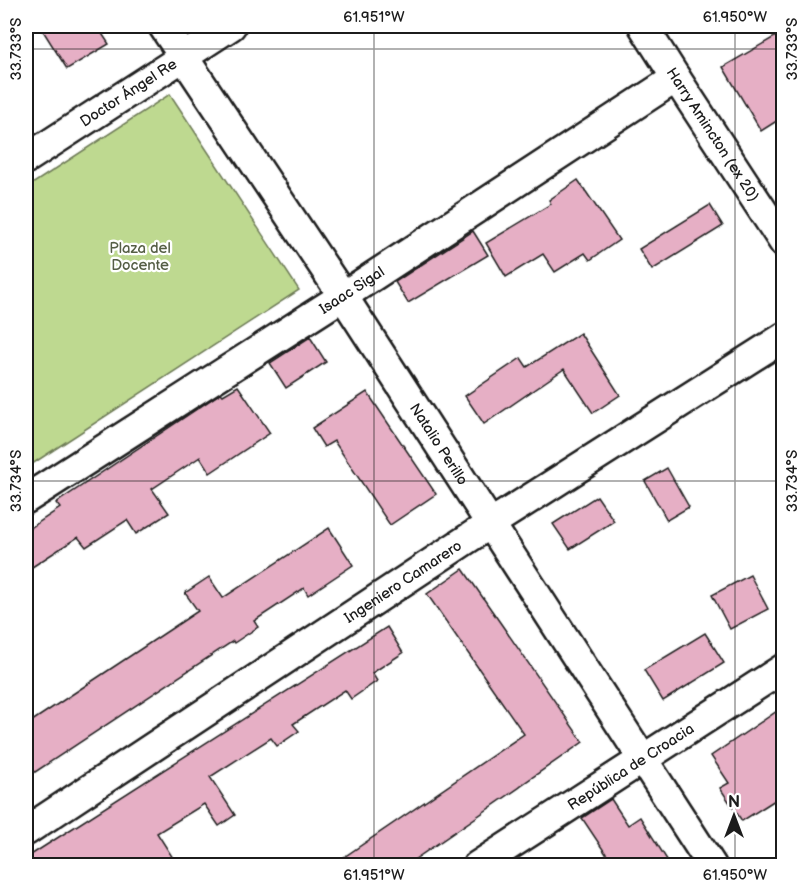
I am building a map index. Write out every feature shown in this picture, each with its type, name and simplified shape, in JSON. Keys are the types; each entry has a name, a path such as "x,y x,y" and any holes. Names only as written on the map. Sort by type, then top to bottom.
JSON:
{"street":[{"name":"Natalio Perillo","path":"163,26 343,296 712,866"},
{"name":"Doctor Ángel Re","path":"26,159 231,26"},
{"name":"Harry Amincton (ex 20)","path":"643,26 783,243"},
{"name":"Isaac Sigal","path":"26,499 343,296 676,78"},
{"name":"Ingeniero Camarero","path":"26,831 490,524 783,337"},
{"name":"República de Croacia","path":"477,866 783,668"}],"green space":[{"name":"Plaza del Docente","path":"170,94 299,290 26,468 26,188"}],"building":[{"path":"40,26 97,26 109,44 67,69"},
{"path":"783,32 783,117 761,131 723,67"},
{"path":"578,180 619,240 590,260 585,253 555,272 543,254 506,277 486,243 551,204 549,200"},
{"path":"710,205 723,226 652,270 639,249"},
{"path":"473,231 488,255 408,303 395,282"},
{"path":"580,333 620,395 593,413 564,369 484,424 465,396 521,358 527,367"},
{"path":"310,337 326,362 286,388 270,363"},
{"path":"238,386 270,433 210,473 200,457 152,489 169,513 136,534 127,520 86,547 78,537 26,571 26,531 60,508 56,503 221,393 223,395"},
{"path":"367,392 436,494 390,525 334,441 324,447 312,428"},
{"path":"667,468 689,507 667,520 645,481"},
{"path":"597,496 614,521 570,549 553,524"},
{"path":"329,528 353,565 308,595 304,588 254,621 258,627 234,643 233,641 26,778 26,725 198,611 185,593 209,577 223,598"},
{"path":"463,569 583,742 405,866 331,866 524,734 427,594"},
{"path":"750,575 768,609 730,629 712,595"},
{"path":"387,627 403,653 372,673 377,681 351,699 345,690 293,724 299,731 277,746 271,738 210,777 235,815 219,826 204,804 157,833 173,858 161,866 26,866 26,858"},
{"path":"705,633 724,663 663,701 644,670"},
{"path":"783,707 783,795 742,821 720,788 729,783 711,756"},
{"path":"611,799 628,825 640,817 671,866 614,866 582,818"}]}
